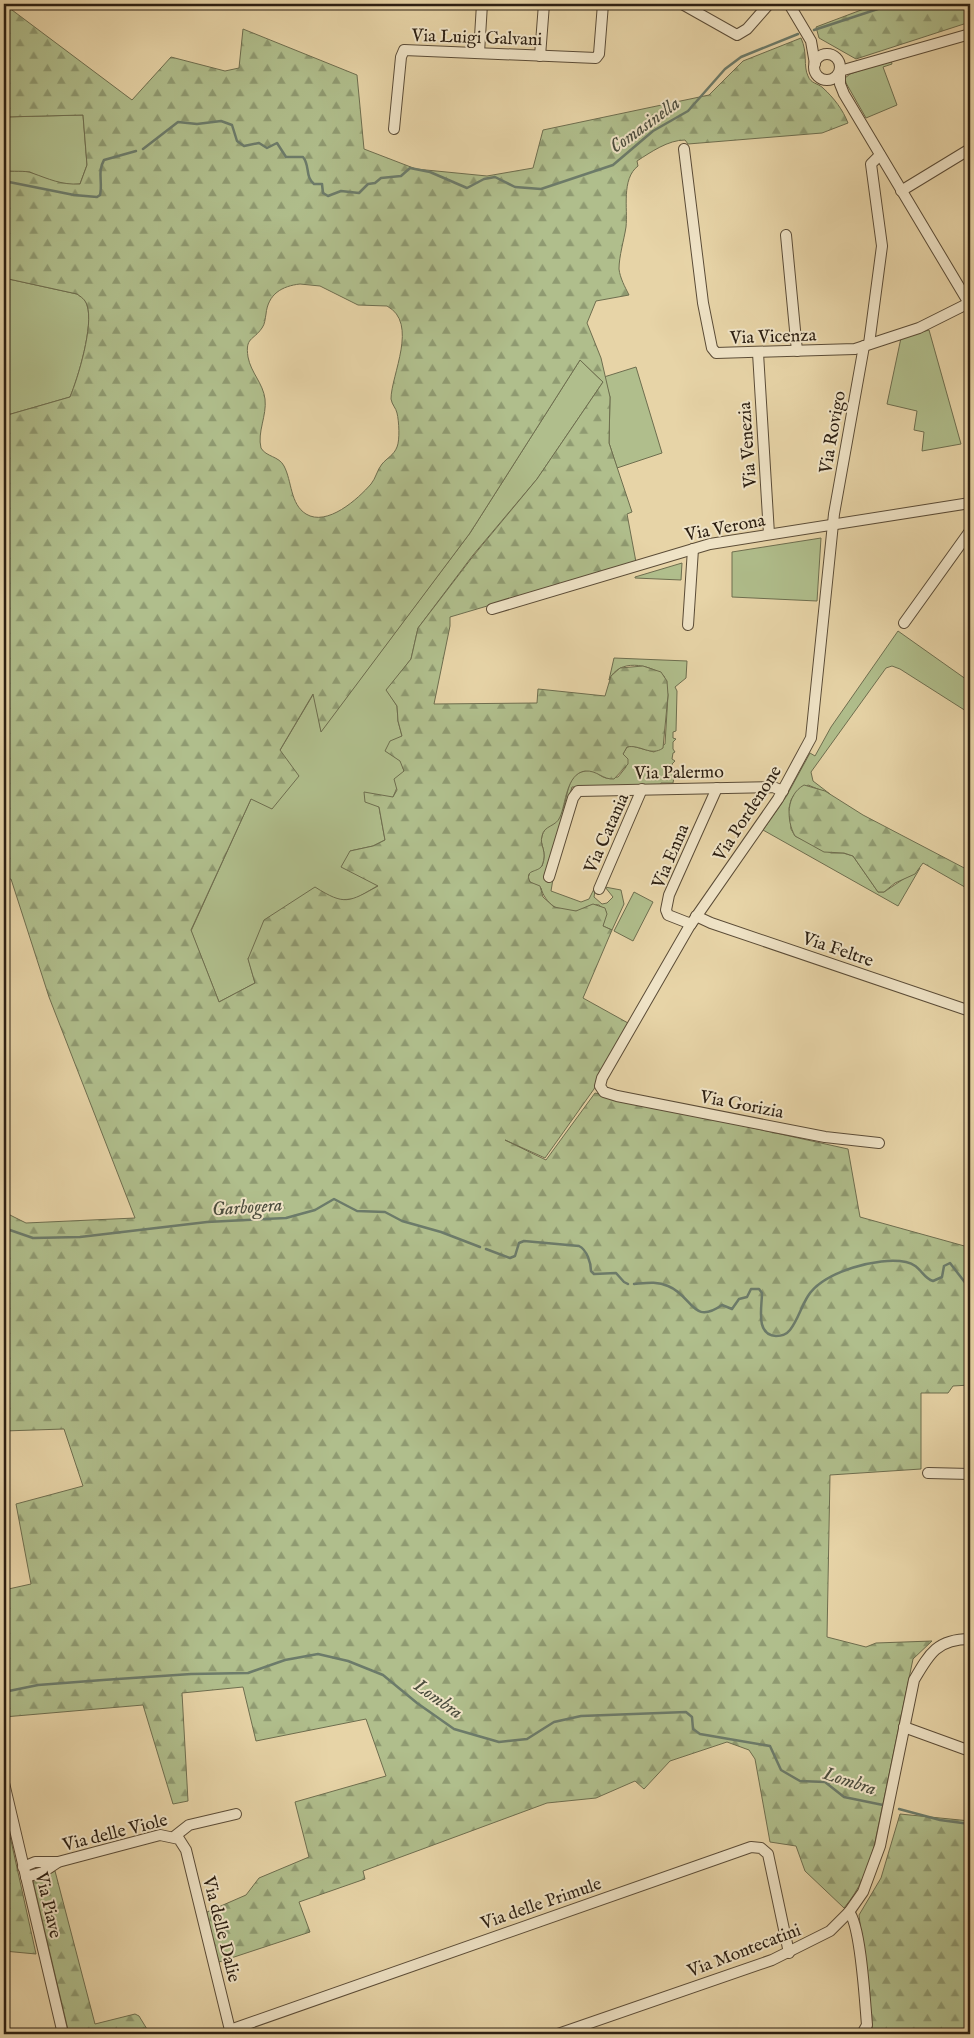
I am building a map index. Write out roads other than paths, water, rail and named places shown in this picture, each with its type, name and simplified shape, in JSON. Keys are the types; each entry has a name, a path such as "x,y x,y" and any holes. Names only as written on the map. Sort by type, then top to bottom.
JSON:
{"street":[{"path":"479,53 482,4"},
{"path":"540,56 544,4"},
{"name":"Via Luigi Galvani","path":"394,129 401,57 404,50 598,57 603,4"},
{"path":"682,4 737,35 746,31 766,8 774,4"},
{"path":"790,4 811,40 815,72 844,94"},
{"path":"824,80 835,78 840,71 970,34"},
{"path":"811,40 833,57 858,66"},
{"path":"815,64 820,57 833,57"},
{"path":"833,57 840,71 840,84 844,94 970,304"},
{"name":"Via Vicenza","path":"684,149 703,303 712,349 718,354 847,350 919,328 970,304"},
{"path":"901,191 970,149"},
{"name":"Via Rovigo","path":"833,524 867,345 882,246 871,164 880,155"},
{"path":"786,235 797,351"},
{"name":"Via Venezia","path":"758,353 769,534"},
{"name":"Via Verona","path":"492,609 693,549 769,534 970,503"},
{"name":"Via Pordenone","path":"601,1088 602,1078 694,920 783,791 805,750 814,726 833,524"},
{"path":"904,623 970,531"},
{"path":"688,626 693,549"},
{"name":"Via Palermo","path":"549,877 576,793 581,790 775,787 783,791"},
{"name":"Via Enna","path":"694,920 668,915 666,908 669,896 717,788"},
{"name":"Via Catania","path":"599,889 642,789"},
{"name":"Via Feltre","path":"694,920 711,923 970,1011"},
{"name":"Via Gorizia","path":"601,1088 605,1093 616,1096 825,1137 879,1143"},
{"path":"928,1473 970,1474"},
{"name":"Via Montecatini","path":"558,2034 789,1953 830,1931 849,1912 863,1892 880,1846 914,1680 928,1656 944,1643 970,1639"},
{"path":"904,1727 970,1751"},
{"name":"Via Piave","path":"4,1783 63,2034"},
{"name":"Via delle Viole","path":"23,1867 35,1862 58,1862 160,1835 175,1836 189,1825 236,1814"},
{"name":"Via delle Dalie","path":"175,1836 184,1846 230,2032"},
{"name":"Via delle Primule","path":"230,2032 751,1848 761,1848 768,1854 789,1953"},
{"name":"Via delle Viole","path":"26,1878 43,1872 58,1862"},
{"path":"849,1912 853,1916 856,1932 868,2024 862,2034"}],"waterway":[{"name":"Comasinella","path":"814,30 893,4"},
{"name":"Comasinella","path":"143,149 178,122 197,124 221,121 232,125 237,141 244,146 259,143 267,148 277,143 286,157 303,157 311,181 314,184 322,184 323,193 328,196 341,191 359,193 368,184 375,183 381,178 401,176 410,168 430,172 467,188 484,179 495,177 515,187 541,189 613,165 653,131 688,111 725,69 741,57 798,34"},
{"path":"4,181 74,195 97,197 100,195 100,173 104,160 136,151"},
{"name":"Garbogera","path":"4,1228 33,1238 80,1237 207,1222 286,1218 315,1210 334,1199 357,1211 385,1212 402,1221 441,1232 480,1247"},
{"name":"Garbogera","path":"486,1249 510,1258 515,1256 519,1243 524,1241 579,1246 586,1254 591,1271 594,1274 616,1273 628,1284"},
{"name":"Garbogera","path":"634,1284 664,1284 683,1296 698,1311 704,1312 712,1311 722,1305 732,1309 739,1299 747,1297 751,1289 759,1289 762,1293 762,1326 769,1334 776,1336 784,1335 790,1330 808,1296 815,1287 838,1273 867,1264 881,1261 906,1262 915,1266 933,1281 942,1277 944,1266 950,1263 970,1289"},
{"name":"Lombra","path":"4,1692 38,1685 191,1674 248,1673 285,1660 318,1654 348,1661 383,1675 417,1703 454,1729 499,1742 527,1739 554,1722 581,1716 686,1712 692,1717 693,1729 700,1734 770,1746 781,1770 800,1781 825,1782 844,1797 883,1805"},
{"name":"Lombra","path":"899,1809 940,1820 970,1824"}]}
